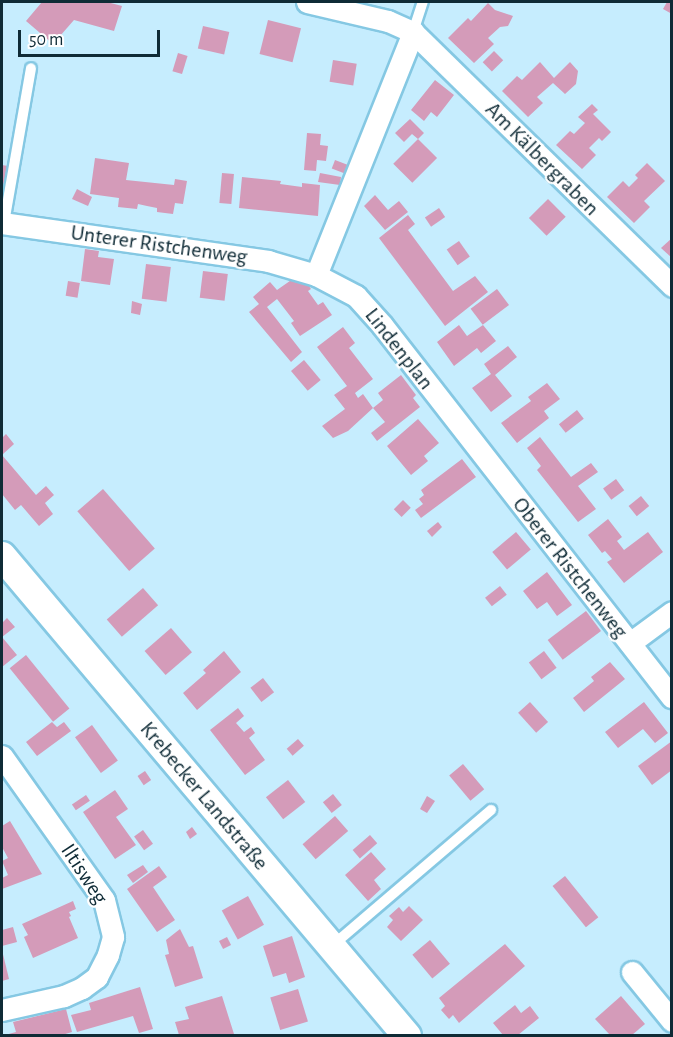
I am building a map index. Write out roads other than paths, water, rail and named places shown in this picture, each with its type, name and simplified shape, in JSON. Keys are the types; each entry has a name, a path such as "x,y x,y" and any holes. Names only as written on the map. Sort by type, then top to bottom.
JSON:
{"main road":[{"name":"Krebecker Landstraße","path":"2,556 407,1035"}],"street":[{"path":"306,2 388,21 413,32 316,275"},
{"name":"Am Kälbergraben","path":"413,32 672,286"},
{"name":"Unterer Ristchenweg","path":"3,223 268,261 316,275"},
{"name":"Lindenplan","path":"316,275 356,296 382,325 468,438"},
{"name":"Oberer Ristchenweg","path":"468,438 672,697"},
{"path":"630,643 672,612"},
{"name":"Iltisweg","path":"2,756 104,900 112,937 108,955 97,977 82,988 64,996 2,1010"},
{"path":"632,972 672,1021"}],"lane":[{"path":"413,32 423,2"},
{"path":"3,223 31,68"},
{"path":"331,947 491,810"}]}
